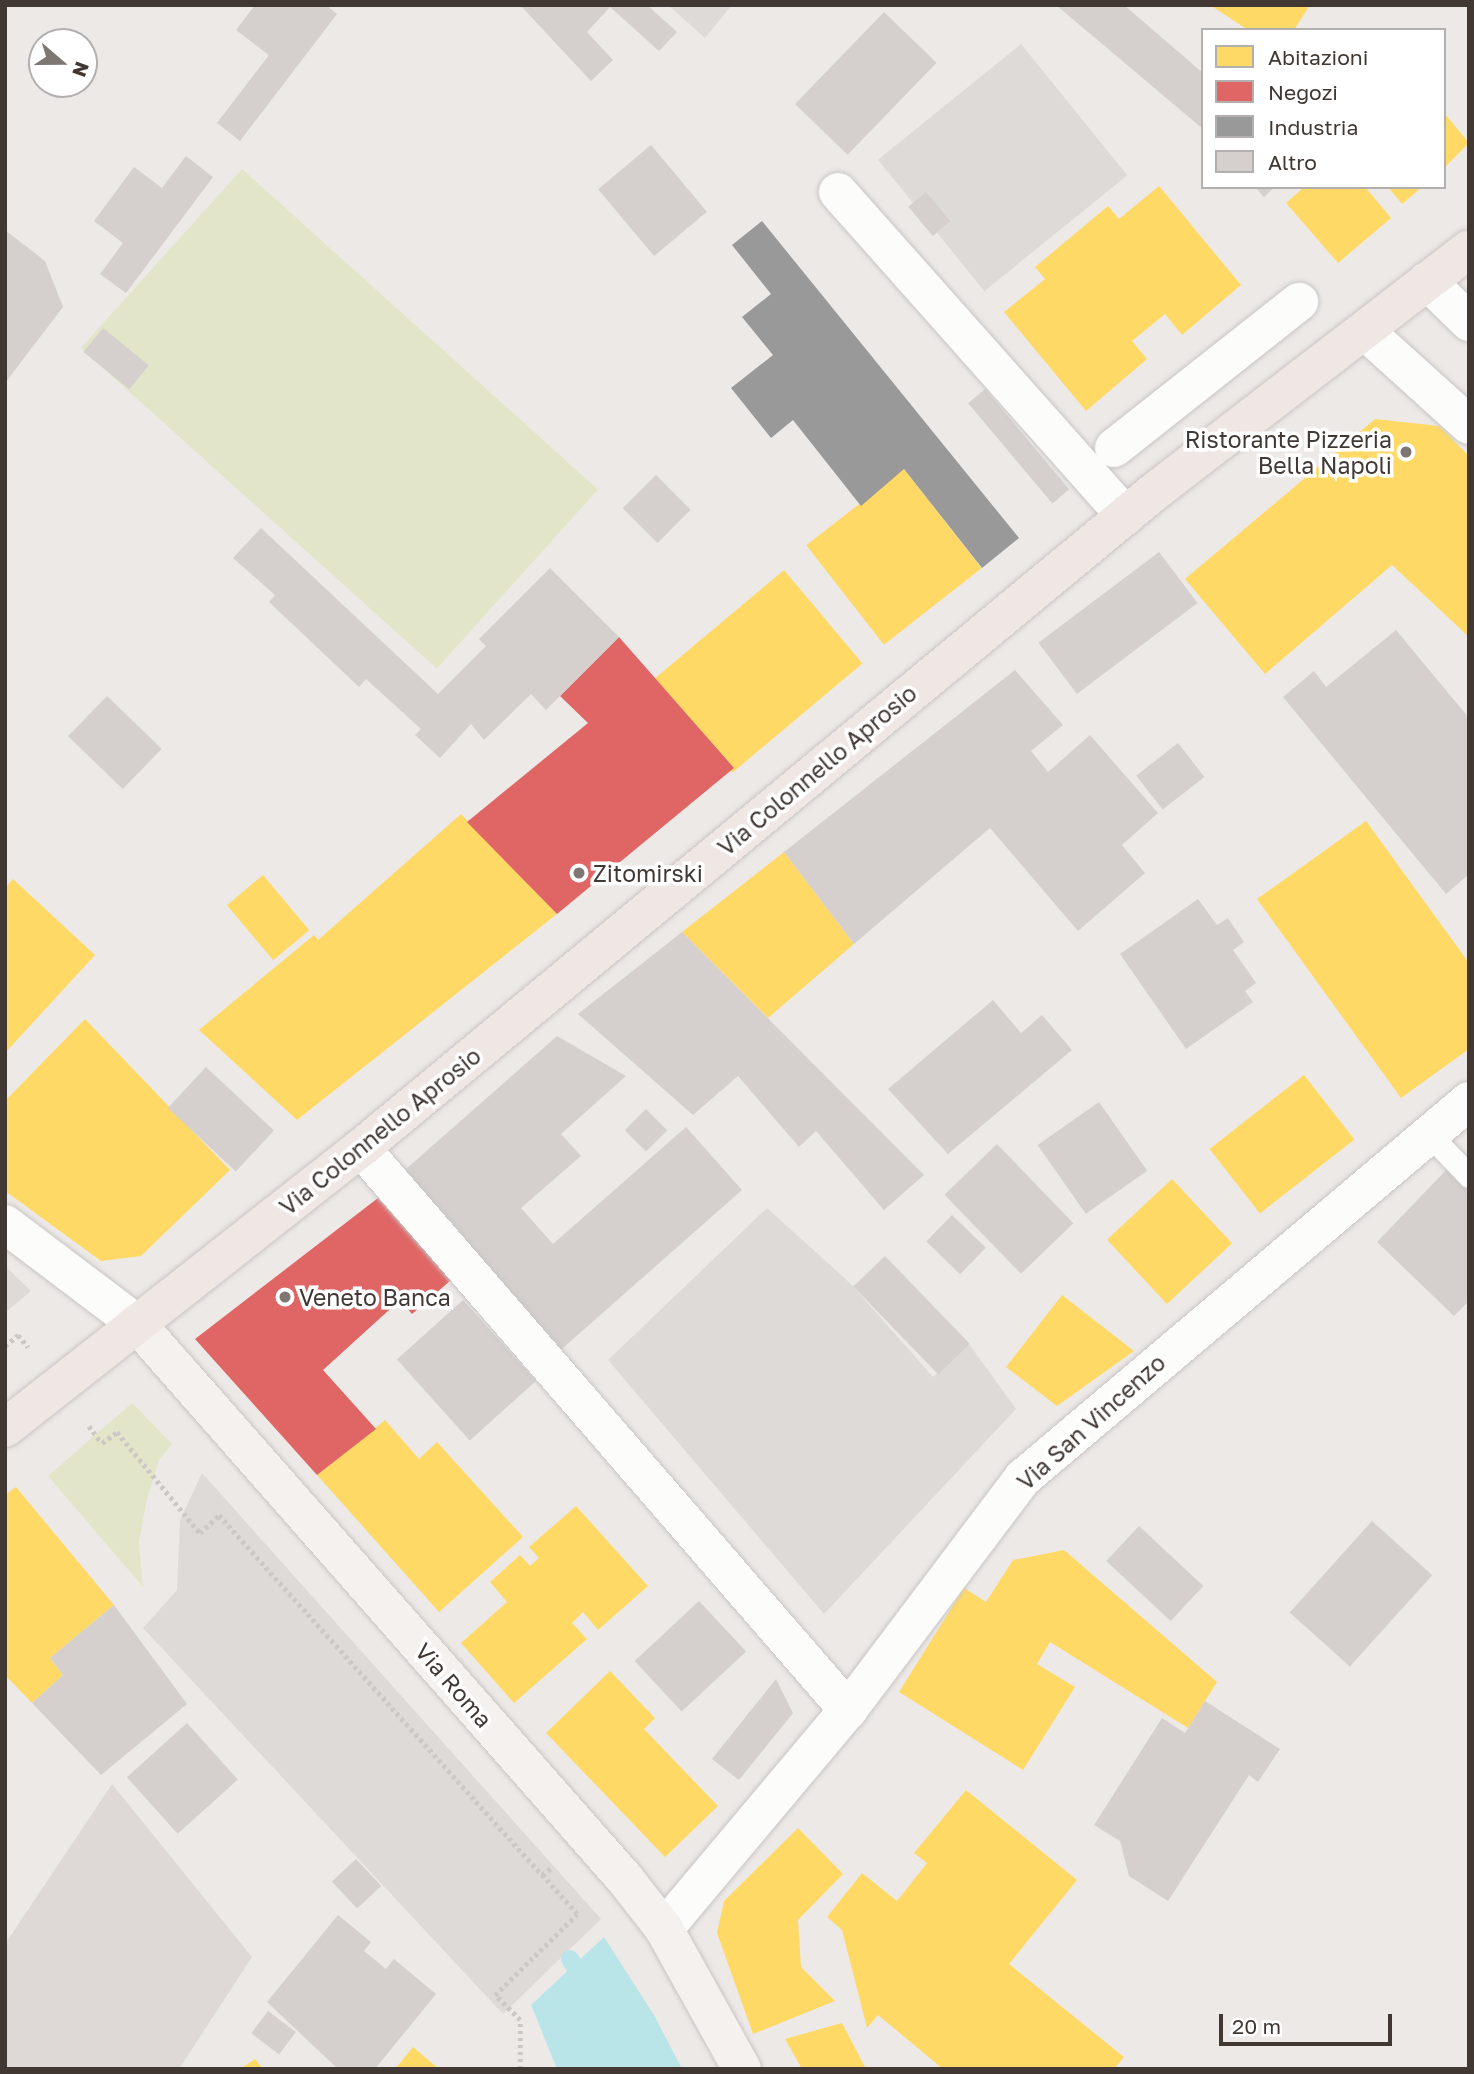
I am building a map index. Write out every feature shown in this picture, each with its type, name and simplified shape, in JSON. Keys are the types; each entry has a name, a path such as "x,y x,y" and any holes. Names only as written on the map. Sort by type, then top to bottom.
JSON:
{"main road":[{"name":"Via Colonnello Aprosio","path":"5,1428 361,1148 1126,516 1469,249"},
{"name":"Via Roma","path":"136,1323 664,1929 742,2069"}],"street":[{"path":"838,191 1126,516"},
{"path":"1427,281 1469,322"},
{"path":"1114,448 1299,302"},
{"path":"1365,331 1469,425"},
{"name":"Via San Vincenzo","path":"664,1929 848,1710 1023,1478 1426,1131 1469,1101"},
{"path":"361,1148 848,1710"},
{"path":"5,1224 136,1323"}],"lane":[{"path":"1426,1131 1469,1176"}],"path":[{"path":"102,1443 117,1432 200,1533 219,1515 577,1914 495,1995 520,2020 520,2069"},
{"path":"542,1875 562,1858"}],"shaded area":[{"path":"668,5 732,5 705,38"},
{"path":"1021,44 1127,175 984,291 878,160"},
{"path":"767,1208 850,1283 933,1377 969,1344 1016,1409 824,1614 608,1360"},
{"path":"5,1266 31,1291 5,1313"},
{"path":"202,1473 601,1919 503,2014 143,1628 177,1590 180,1520"},
{"path":"112,1784 252,1957 179,2069 5,2069 5,1944"}],"green space":[{"path":"242,169 598,490 437,669 81,348"},
{"path":"132,1403 172,1444 159,1460 147,1499 139,1541 143,1587 48,1476"}],"water":[{"path":"604,1937 654,2015 682,2069 557,2069 531,2005"}],"building: Abitazioni":[{"path":"1210,5 1310,5 1295,28 1245,28"},
{"path":"1446,115 1469,143 1446,166"},
{"path":"1159,186 1241,285 1182,335 1165,314 1132,341 1147,359 1086,411 1004,312 1045,279 1035,267 1108,206 1119,219"},
{"path":"1302,189 1367,189 1391,218 1338,263 1286,203"},
{"path":"1390,189 1420,189 1402,204"},
{"path":"1375,419 1439,426 1469,456 1469,637 1392,565 1265,674 1185,579"},
{"path":"904,469 982,568 884,645 806,545"},
{"path":"784,570 862,663 732,773 654,679"},
{"path":"461,814 557,914 297,1120 199,1030 314,935 318,940"},
{"path":"1366,821 1469,963 1469,1049 1401,1098 1257,899"},
{"path":"784,852 854,944 768,1018 682,932"},
{"path":"263,875 309,930 273,960 227,905"},
{"path":"13,879 95,955 5,1053 5,888"},
{"path":"85,1019 230,1170 141,1256 101,1261 5,1191 5,1101"},
{"path":"1304,1075 1354,1140 1260,1213 1209,1149"},
{"path":"1172,1179 1232,1243 1167,1304 1107,1240"},
{"path":"1062,1295 1134,1351 1057,1406 1006,1367"},
{"path":"385,1420 419,1459 437,1442 523,1537 439,1612 317,1475"},
{"path":"16,1487 114,1605 50,1658 63,1675 32,1703 5,1675 5,1495"},
{"path":"576,1506 648,1586 598,1630 583,1612 572,1623 587,1639 514,1703 461,1643 507,1602 490,1582 520,1555 530,1566 539,1558 529,1547"},
{"path":"1064,1550 1217,1682 1188,1728 1050,1642 1037,1664 1075,1687 1023,1770 899,1692 964,1588 986,1602 1013,1560"},
{"path":"610,1671 655,1718 644,1729 718,1806 665,1857 546,1733"},
{"path":"966,1790 1077,1880 1009,1964 1124,2057 1114,2069 943,2069 878,2015 867,2028 842,1930 827,1917 862,1873 897,1901 927,1863 914,1853"},
{"path":"798,1828 843,1874 798,1920 801,1967 835,2001 753,2034 717,1933 724,1901"},
{"path":"842,2023 866,2069 802,2069 785,2039"},
{"path":"413,2047 439,2069 395,2069"},
{"path":"255,2059 263,2069 240,2069"}],"building: Negozi":[{"path":"619,637 734,768 557,914 467,822 588,723 560,696"},
{"path":"378,1198 451,1280 412,1314 400,1300 323,1370 376,1429 317,1475 195,1339"}],"building: Industria":[{"path":"762,221 1019,538 982,568 904,469 861,506 793,420 771,438 731,388 773,355 742,317 771,294 732,245"}],"building: Altro":[{"path":"255,5 326,5 337,14 240,141 217,123 269,55 236,30"},
{"path":"520,5 647,5 677,32 659,51 610,7 587,32 613,60 591,81"},
{"path":"1056,5 1124,5 1201,71 1201,127"},
{"path":"884,12 937,63 848,155 795,104"},
{"path":"651,145 707,212 654,256 598,189"},
{"path":"186,156 213,177 126,293 100,274 123,243 94,221 134,167 162,188"},
{"path":"1257,189 1273,189 1264,197"},
{"path":"926,192 950,221 933,236 908,207"},
{"path":"5,230 45,261 63,307 5,383"},
{"path":"103,328 149,365 129,389 83,352"},
{"path":"985,389 1069,489 1052,503 968,403"},
{"path":"656,475 691,510 657,543 623,508"},
{"path":"261,528 438,694 486,646 479,639 550,568 619,637 546,710 531,694 484,740 471,724 440,758 415,735 421,729 366,679 359,687 269,602 275,595 233,558"},
{"path":"1159,552 1198,603 1077,694 1038,643"},
{"path":"1396,630 1469,718 1469,874 1446,894 1283,697 1314,671 1326,687"},
{"path":"1015,670 1063,725 1031,751 1048,772 1090,735 1158,813 1122,845 1145,873 1078,931 990,828 854,944 784,852"},
{"path":"107,696 162,749 123,789 68,736"},
{"path":"1178,743 1204,777 1163,810 1136,776"},
{"path":"1198,899 1217,925 1228,918 1244,942 1233,950 1256,983 1245,991 1253,1002 1186,1049 1120,954"},
{"path":"682,932 924,1175 884,1210 816,1131 799,1147 738,1076 693,1115 578,1014"},
{"path":"993,1000 1021,1033 1042,1015 1072,1050 948,1154 888,1089"},
{"path":"557,1036 626,1076 561,1134 581,1156 521,1208 553,1244 686,1127 742,1190 555,1355 398,1176"},
{"path":"206,1067 274,1130 236,1171 168,1108"},
{"path":"1099,1102 1147,1171 1086,1214 1038,1145"},
{"path":"646,1109 667,1130 646,1151 625,1130"},
{"path":"997,1144 1073,1223 1021,1274 944,1195"},
{"path":"1450,1166 1469,1184 1469,1301 1454,1316 1377,1242"},
{"path":"952,1215 986,1248 960,1274 926,1242"},
{"path":"885,1256 970,1344 938,1374 853,1287"},
{"path":"463,1300 536,1381 470,1441 397,1360"},
{"path":"1372,1521 1432,1575 1350,1667 1290,1612"},
{"path":"1139,1526 1203,1586 1171,1621 1106,1561"},
{"path":"699,1601 746,1651 682,1711 635,1661"},
{"path":"114,1605 187,1704 101,1775 32,1703 63,1675 50,1658"},
{"path":"776,1679 793,1713 739,1780 712,1759"},
{"path":"1205,1701 1280,1749 1258,1782 1249,1775 1168,1901 1129,1876 1120,1841 1094,1825 1162,1718 1185,1733"},
{"path":"187,1723 238,1779 178,1834 127,1777"},
{"path":"356,1859 381,1886 357,1909 332,1882"},
{"path":"338,1915 371,1942 364,1951 386,1969 394,1959 436,1994 375,2069 338,2069 267,2002"},
{"path":"268,2011 296,2032 279,2054 251,2033"}],"waterway":[{"path":"570,1959 587,1986"}],"place":[{"name":"Ristorante Pizzeria Bella Napoli","path":"1406,452"},
{"name":"Zitomirski","path":"579,873"},
{"name":"Veneto Banca","path":"285,1297"}]}
